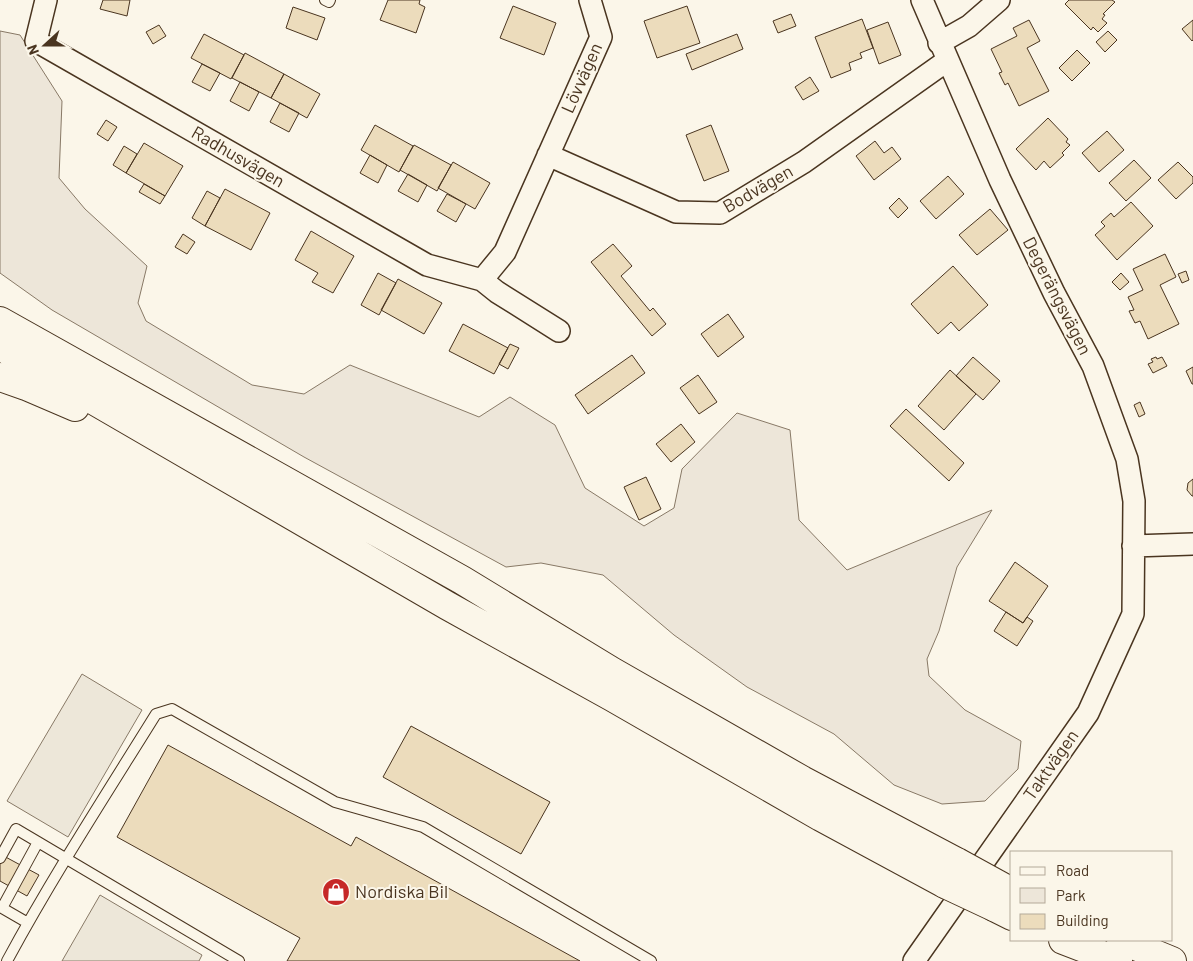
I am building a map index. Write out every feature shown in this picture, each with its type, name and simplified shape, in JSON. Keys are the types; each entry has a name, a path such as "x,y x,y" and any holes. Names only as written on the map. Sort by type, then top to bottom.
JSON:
{"highway":[{"path":"0,301 51,337 189,426"},
{"path":"0,321 462,580 613,672 802,780 951,873"},
{"path":"0,346 448,606 612,697 757,781 1006,901"},
{"path":"0,377 26,386 134,432 240,484"},
{"path":"1066,941 1118,961"},
{"path":"1123,941 1172,961"}],"street":[{"name":"Radhusvägen","path":"46,0 36,41 427,265 482,280 497,292 559,331"},
{"name":"Lövvägen","path":"548,155 601,37 590,0"},
{"name":"Degerängsvägen","path":"922,0 1000,180 1054,293 1093,366 1126,459 1134,501 1133,546"},
{"name":"Bodvägen","path":"548,155 676,212 720,213 804,162 943,52 999,0"},
{"path":"482,280 505,252 548,155"},
{"path":"1133,546 1193,544"},
{"name":"Taktvägen","path":"914,961 1088,713 1133,614 1133,546"}],"lane":[{"path":"325,0 329,2 330,0"},
{"path":"7,961 66,859 156,714 172,709 335,802 423,827 651,961"},
{"path":"0,858 16,829 239,961"},
{"path":"28,923 1,907 38,842"}],"green space":[{"path":"0,31 20,35 62,101 59,178 85,209 147,266 138,303 146,321 252,385 304,394 350,365 479,417 510,397 555,425 585,488 644,526 674,508 682,469 737,413 790,430 799,520 847,570 992,510 957,567 939,631 927,659 929,676 965,710 1021,741 1018,769 985,801 942,804 894,785 834,734 747,687 674,635 603,575 541,563 506,567 304,457 52,310 0,273"}],"shaded area":[{"path":"82,674 142,710 68,837 7,801"},
{"path":"100,895 202,955 199,961 62,961"}],"building":[{"path":"103,0 130,0 127,16 100,9"},
{"path":"388,0 420,0 419,4 425,7 416,33 380,20"},
{"path":"1069,0 1112,0 1115,2 1103,14 1105,15 1102,19 1107,23 1098,32 1093,27 1091,30 1065,4"},
{"path":"513,6 556,23 544,55 500,38"},
{"path":"687,6 700,43 657,58 644,21"},
{"path":"293,7 325,18 317,40 286,28"},
{"path":"791,14 796,26 778,33 773,21"},
{"path":"862,19 873,48 860,53 862,58 849,63 851,70 831,78 815,37"},
{"path":"1029,20 1040,41 1027,48 1049,91 1019,106 1008,83 1005,85 999,73 1002,72 991,49 1017,36 1013,28"},
{"path":"1193,20 1193,40 1192,41 1182,29"},
{"path":"888,22 901,55 879,64 867,30"},
{"path":"159,25 166,36 153,44 146,32"},
{"path":"1108,31 1117,40 1105,52 1096,42"},
{"path":"204,34 244,55 231,79 191,58"},
{"path":"737,34 743,49 692,70 686,54"},
{"path":"1077,50 1090,63 1072,81 1059,68"},
{"path":"245,53 284,74 271,98 232,78"},
{"path":"202,64 220,73 210,91 192,82"},
{"path":"284,74 320,94 307,118 271,98"},
{"path":"810,77 819,91 803,100 795,87"},
{"path":"240,82 259,92 249,111 230,101"},
{"path":"280,103 299,113 289,132 270,122"},
{"path":"1048,118 1068,139 1066,142 1070,145 1062,153 1064,155 1050,168 1044,161 1036,170 1016,149"},
{"path":"106,120 117,127 108,141 97,134"},
{"path":"375,125 413,146 399,172 361,150"},
{"path":"711,125 729,171 704,181 686,135"},
{"path":"1107,131 1124,150 1099,172 1082,153"},
{"path":"875,141 884,153 892,147 901,159 874,180 856,156"},
{"path":"144,143 183,166 165,196 126,173"},
{"path":"414,145 451,165 437,191 400,170"},
{"path":"124,146 137,154 126,173 113,165"},
{"path":"370,155 387,165 378,183 360,173"},
{"path":"1134,160 1151,178 1126,201 1109,183"},
{"path":"453,162 490,183 475,209 438,188"},
{"path":"1178,162 1193,177 1193,183 1176,199 1158,180"},
{"path":"408,174 427,185 418,202 398,191"},
{"path":"948,176 964,194 936,219 920,201"},
{"path":"144,184 165,196 160,204 139,192"},
{"path":"225,189 270,213 251,250 205,226"},
{"path":"207,191 220,198 205,226 192,218"},
{"path":"447,194 466,204 456,222 437,211"},
{"path":"899,198 908,208 898,218 889,208"},
{"path":"1131,202 1153,226 1117,260 1095,235 1105,226 1101,222 1111,213 1114,217"},
{"path":"990,209 1008,230 977,255 959,235"},
{"path":"311,231 354,256 333,293 312,282 318,273 295,260"},
{"path":"183,234 195,242 187,254 175,247"},
{"path":"613,244 632,266 621,276 650,311 653,308 666,324 652,336 591,262"},
{"path":"1165,254 1176,277 1160,285 1179,324 1148,339 1140,321 1135,323 1129,311 1134,310 1128,297 1143,290 1133,269"},
{"path":"953,266 988,305 959,331 951,322 938,334 911,304"},
{"path":"1186,271 1189,280 1182,283 1178,274"},
{"path":"378,273 396,283 379,315 361,305"},
{"path":"1121,273 1129,282 1120,290 1112,282"},
{"path":"398,279 442,303 424,334 381,310"},
{"path":"728,314 744,337 718,357 701,334"},
{"path":"463,324 508,348 494,374 449,351"},
{"path":"510,344 519,348 508,369 499,364"},
{"path":"632,355 645,373 588,414 575,395"},
{"path":"973,357 1000,381 983,400 956,376"},
{"path":"1156,357 1157,359 1162,357 1167,366 1153,373 1148,364 1153,362 1151,359"},
{"path":"1193,367 1193,384 1192,384 1186,371"},
{"path":"950,370 976,394 944,430 918,406"},
{"path":"698,375 717,402 699,414 680,388"},
{"path":"1140,402 1145,414 1139,417 1134,405"},
{"path":"906,409 964,463 949,481 890,426"},
{"path":"681,424 695,442 671,462 656,444"},
{"path":"646,477 661,509 639,520 624,487"},
{"path":"1193,479 1192,496 1187,490 1188,483"},
{"path":"1015,562 1048,586 1023,623 989,601"},
{"path":"1006,612 1023,623 1027,617 1033,621 1017,646 994,631"},
{"path":"411,726 550,802 521,854 383,777"},
{"name":"Nordiska Bil","path":"168,745 351,846 356,837 580,961 287,961 300,938 117,837"},
{"path":"0,854 39,875 27,896 0,881"}],"place":[{"name":"Nordiska Bil","path":"336,892"}]}
